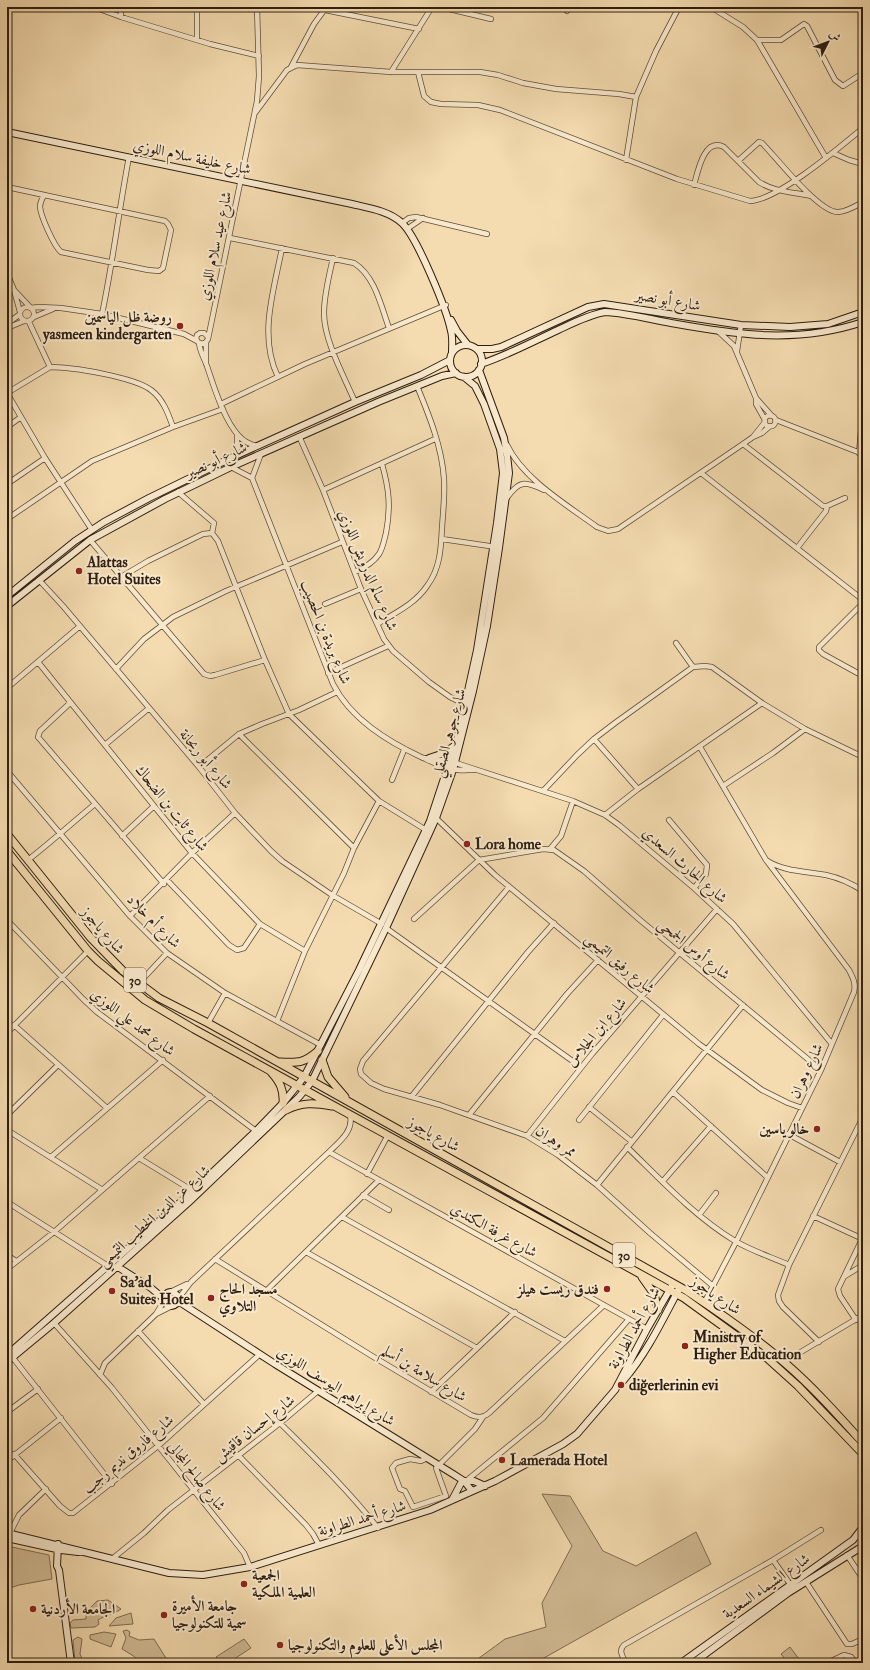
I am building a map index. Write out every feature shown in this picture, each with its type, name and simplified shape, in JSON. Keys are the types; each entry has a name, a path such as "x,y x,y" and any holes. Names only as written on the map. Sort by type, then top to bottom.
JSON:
{"main road":[{"name":"شارع ياجوز","path":"7,834 95,943 123,971 139,983 171,1004 208,1023 677,1285 755,1338 784,1362 832,1408 863,1443"},
{"name":"شارع ياجوز","path":"7,851 88,951 125,985 156,1007 676,1294 728,1329 767,1358 798,1386 863,1454"},
{"path":"277,1062 297,1063 304,1061 320,1048"},
{"path":"322,1060 332,1084 356,1106"},
{"path":"265,1067 276,1077 281,1085 284,1106 305,1103 340,1108"},
{"path":"641,1276 654,1294 658,1310"}],"street":[{"path":"94,7 121,17 197,40 259,56"},
{"path":"121,7 121,17"},
{"path":"197,7 197,40"},
{"name":"شارع عيد سلام اللوزي","path":"206,342 230,238 255,112 259,84 257,7"},
{"path":"391,72 432,7"},
{"path":"441,7 491,19"},
{"path":"626,160 636,97 656,51 679,7"},
{"path":"711,7 743,26 757,40 826,158"},
{"path":"291,67 314,24 325,8 419,29"},
{"path":"757,40 781,40 804,24 807,26 835,80 841,85 843,86 847,84 863,73"},
{"path":"255,112 287,70 297,65 391,72 480,72 498,75 528,84 556,89 619,94 636,97"},
{"path":"418,72 424,96 431,102 441,104 478,105 500,110 626,160 694,185 750,201 762,199 796,179 833,153 863,128"},
{"name":"شارع خليفة سلام اللوزي","path":"7,132 371,209 382,209 392,212 404,222 418,240 444,305 454,326 468,345"},
{"path":"738,161 759,142 762,143 811,196 828,210 834,212 843,211 863,202"},
{"path":"694,185 702,160 708,150 714,145 719,145 724,147 759,182 778,190 811,196"},
{"path":"833,153 863,164"},
{"path":"102,314 112,263 119,211 129,157"},
{"path":"7,187 165,221 170,230 163,267 161,270 156,271 61,252 55,244 41,210 41,200 44,195"},
{"path":"404,222 412,217 423,218 487,234"},
{"path":"409,228 423,218"},
{"path":"230,238 354,263 367,275 373,284 389,328"},
{"path":"278,377 269,353 267,328 282,248"},
{"path":"333,258 324,313 326,328 334,352 355,402"},
{"path":"7,273 14,290 21,318 26,321 50,367"},
{"path":"14,290 34,313 34,317"},
{"name":"شارع أبو نصير","path":"477,349 502,347 588,307 604,304 741,325 790,327 811,326 834,322 863,312"},
{"path":"221,404 334,352 444,305"},
{"name":"شارع خليفة سلام اللوزي","path":"444,305 451,331 452,352"},
{"path":"7,324 20,313 23,308 57,308 102,314 184,334 198,342 206,342 206,366"},
{"path":"7,328 26,321 42,312 57,308"},
{"name":"شارع أبو نصير","path":"480,367 592,315 605,312 740,334 783,336 840,330 863,322"},
{"name":"شارع عيد سلام اللوزي","path":"200,333 210,322"},
{"path":"737,353 741,325"},
{"path":"504,438 516,462 550,492 597,527 603,530 613,531 633,520 753,437 762,433 773,424 774,417 756,398 731,342 718,331"},
{"path":"184,334 200,333 208,337"},
{"path":"200,333 196,337 200,352 223,409 237,434 245,442 257,446"},
{"path":"468,345 477,349 481,356 480,367 475,374 464,376 456,373 450,365 452,352 457,347 468,345"},
{"name":"شارع أبو نصير","path":"7,596 63,550 92,530 176,484 234,456 355,402 421,375 450,360"},
{"path":"92,530 45,458 7,393 50,367 111,376 132,381 146,387 161,400 173,427"},
{"name":"شارع جوهر الصقلي","path":"453,762 455,745 478,643 506,499 509,466 504,438 480,367"},
{"name":"شارع أبو نصير","path":"7,606 90,540 178,492 299,436 417,386 442,376 456,373"},
{"name":"شارع جوهر الصقلي","path":"312,1081 436,818 453,762 482,650 496,548 503,473 501,454 484,404 475,386 464,376"},
{"path":"377,624 411,603 426,588 438,567 442,539 444,478 436,439 428,412 417,386"},
{"path":"756,398 756,404 766,425 786,425 861,453 863,408"},
{"path":"7,519 92,461 173,427 223,409"},
{"path":"753,437 767,416 771,415"},
{"path":"7,427 21,417"},
{"path":"234,456 237,448 237,434"},
{"name":"شارع سالم الدرويش اللوزي","path":"299,436 361,589 388,646 430,682 450,697 464,704"},
{"path":"322,490 436,439"},
{"path":"743,444 820,504 827,506 845,498"},
{"path":"231,467 252,478 260,454"},
{"path":"7,484 45,458"},
{"path":"355,572 374,560 379,554 384,542 390,516 390,505 387,479 382,464"},
{"path":"701,473 863,601 819,647 822,654 863,676"},
{"name":"شارع بريدة بن الحصيب","path":"252,478 337,692 354,712 374,730 404,750 426,758 453,762"},
{"path":"506,499 513,489 523,484 531,484 550,492"},
{"path":"178,492 214,522 212,533"},
{"path":"797,548 826,511 827,506"},
{"path":"121,577 148,561 197,536 212,533"},
{"path":"212,533 218,540 265,660 289,714 379,801 426,830"},
{"path":"442,539 496,548"},
{"path":"90,540 200,670 206,675 221,673 265,660"},
{"path":"116,669 144,639 162,624 182,612 237,586 342,542"},
{"name":"شارع أبو ريحانة","path":"40,580 148,709 199,767 235,813 282,861 332,895 384,926 488,1002 581,1067"},
{"path":"325,604 361,589"},
{"path":"7,688 80,626"},
{"path":"676,643 693,667"},
{"path":"328,672 388,646"},
{"name":"شارع ثابت بن الضحاك","path":"38,662 70,703 106,744 192,853 260,924 305,951"},
{"path":"543,791 594,739 693,667 712,667 762,703 805,729 863,757"},
{"path":"199,767 239,734 289,714 337,692"},
{"path":"70,703 40,731 38,736 122,836 165,882 228,945 237,950 244,948 260,924"},
{"path":"605,815 638,789 762,703"},
{"path":"106,744 148,709"},
{"path":"723,786 773,753 805,729"},
{"path":"239,734 354,848"},
{"path":"594,739 638,789"},
{"path":"426,758 447,751 455,745"},
{"name":"شارع وهران","path":"700,747 766,860 849,970 854,979 855,985 854,992 821,1070 788,1134 736,1242 704,1303"},
{"path":"392,780 404,750"},
{"name":"شارع بريدة بن الحصيب","path":"426,758 434,764 451,769"},
{"name":"شارع الحارث السعدي","path":"453,762 574,801 605,815 619,825 694,888 733,924 832,1044"},
{"name":"شارع جوهر الصقلي","path":"304,1077 384,926 451,769"},
{"name":"شارع الحارث السعدي","path":"451,769 476,770"},
{"name":"شارع أم خلاد","path":"7,771 130,916 167,953 226,993 277,1021 320,1048"},
{"path":"277,1021 305,951 354,848 379,801"},
{"path":"414,919 479,860 550,849 563,833 574,801"},
{"path":"28,860 61,834 65,828 95,804"},
{"path":"122,836 154,806"},
{"path":"130,916 192,853 235,813"},
{"name":"شارع رفيق التميمي","path":"436,818 509,887 554,923 663,1016 762,1090 802,1108"},
{"path":"669,820 707,866 706,874 694,888"},
{"name":"شارع أوس الجمحي","path":"550,849 566,857 584,871 640,920 821,1070"},
{"path":"766,860 783,868 839,878 863,891"},
{"path":"442,967 509,887"},
{"name":"شارع ابن الجلاس","path":"527,1136 581,1067 717,909"},
{"name":"شارع محمد علي اللوزي","path":"7,920 83,999 256,1132"},
{"path":"412,1096 528,952 554,923"},
{"path":"7,1033 88,951"},
{"path":"139,983 167,953"},
{"path":"469,1115 567,994 598,960"},
{"name":"ممر وهران","path":"442,967 363,1062 360,1069 363,1078 384,1089 412,1096 527,1136 558,1155 597,1185 665,1247 713,1286"},
{"path":"208,1023 226,993"},
{"path":"597,1185 631,1141 673,1092 743,1005"},
{"path":"579,1120 663,1016"},
{"path":"14,1025 107,1108"},
{"path":"51,1157 163,1060"},
{"path":"7,1115 58,1065"},
{"name":"شارع عز الدين الخطيب التميمي","path":"10,1356 54,1323 189,1202 284,1106 297,1085 304,1077"},
{"name":"شارع عز الدين الخطيب التميمي","path":"7,1362 10,1356 108,1266 193,1191 284,1106 305,1090 312,1081"},
{"path":"673,1092 767,1177"},
{"path":"7,1269 54,1232 101,1189 210,1096"},
{"path":"589,1107 631,1141"},
{"path":"100,1375 105,1363 156,1314 176,1303 191,1282 329,1152 348,1131 351,1123 350,1114"},
{"path":"819,1342 783,1307 779,1301 778,1295 789,1265 863,1117"},
{"path":"662,1181 711,1126"},
{"path":"7,1130 101,1189"},
{"path":"788,1134 840,1162"},
{"path":"367,1174 388,1135"},
{"path":"627,1147 699,1215 736,1242 789,1265"},
{"name":"شارع غرفة الكندي","path":"329,1152 647,1329"},
{"path":"139,1158 193,1191"},
{"path":"266,1290 379,1180"},
{"path":"699,1215 716,1193"},
{"path":"363,1195 389,1210"},
{"path":"7,1202 108,1266"},
{"path":"342,1216 565,1341"},
{"path":"813,1216 863,1238 840,1284 839,1292 856,1320"},
{"path":"306,1252 477,1348"},
{"path":"7,1255 16,1261"},
{"name":"شارع سلامة بن أسلم","path":"215,1259 431,1392 471,1415 483,1417"},
{"path":"844,1276 863,1265"},
{"path":"118,1267 166,1296 176,1293 176,1303"},
{"path":"156,1314 166,1296 191,1282"},
{"name":"شارع أحمد الطراونة","path":"618,1386 669,1290 677,1285"},
{"name":"شارع أحمد الطراونة","path":"8,1535 74,1552 112,1559 169,1573 203,1575 250,1567 378,1528 430,1510 485,1486 569,1440 595,1414 632,1370 658,1330 676,1294 677,1285"},
{"path":"166,1296 166,1304 176,1303"},
{"name":"شارع إبراهيم اليوسف اللوزي","path":"176,1303 198,1314 318,1391 439,1465 463,1481 470,1492"},
{"path":"427,1458 421,1462 410,1459 396,1463 392,1468 400,1489 405,1491 413,1507 446,1496 436,1470 439,1465 475,1429 483,1417 604,1305"},
{"path":"431,1392 514,1312"},
{"path":"784,1362 863,1315"},
{"path":"452,1500 463,1481 537,1424 629,1319"},
{"name":"شارع صالح المجالي","path":"54,1323 100,1375 158,1446 244,1554 250,1567"},
{"path":"138,1331 204,1404"},
{"name":"شارع فاروق نديم رجب","path":"14,1454 65,1511 73,1513 112,1484 158,1446 260,1354"},
{"path":"10,1356 38,1389 112,1484"},
{"path":"7,1412 38,1389"},
{"name":"شارع إحسان قاقيش","path":"112,1559 144,1533 168,1510 280,1423 318,1391"},
{"path":"7,1461 61,1418"},
{"path":"280,1423 362,1507 378,1528"},
{"path":"238,1455 306,1525 319,1545"},
{"path":"463,1481 478,1482 485,1486"},
{"path":"8,1535 19,1515 46,1490"},
{"name":"شارع الشيماء السعدية","path":"681,1663 853,1540 863,1527"},
{"path":"626,1663 621,1652 621,1648 624,1645 773,1560 821,1530"},
{"path":"690,1656 694,1662 736,1630 861,1546 853,1540"},
{"path":"59,1547 57,1566 59,1570 71,1663"},
{"path":"847,1555 863,1579"},
{"path":"773,1560 790,1584"},
{"path":"806,1582 846,1643 852,1644 863,1638"},
{"path":"706,1644 711,1650"},
{"path":"827,1663 844,1654 851,1657 856,1663"}],"shaded area":[{"path":"542,1494 570,1496 603,1551 636,1566 696,1532 711,1564 535,1663 475,1663 475,1661 505,1639 546,1627 542,1603 572,1546"},
{"path":"7,1546 49,1555 52,1579 19,1585 7,1589"},
{"path":"108,1600 121,1609 98,1620 99,1624 95,1627 71,1628 70,1623 73,1620 86,1619 86,1612 97,1601"},
{"path":"131,1613 133,1624 109,1626 116,1618"},
{"path":"127,1630 130,1632 129,1636 139,1640 154,1639 169,1663 140,1663 140,1661 122,1649 126,1638 123,1631"},
{"path":"104,1632 116,1634 111,1647 90,1639 90,1635"},
{"path":"78,1637 82,1639 80,1654 84,1663 76,1663 75,1661 73,1640"},
{"path":"244,1639 251,1648 228,1663 220,1663 216,1657"},
{"path":"790,1647 802,1663 788,1663 781,1654"}],"place":[{"name":"روضة ظل الياسمين yasmeen kindergarten","path":"180,326"},
{"name":"Alattas Hotel Suites","path":"79,571"},
{"name":"Lora home","path":"467,844"},
{"name":"خالو ياسين","path":"817,1129"},
{"name":"فندق ريست هيلز","path":"607,1289"},
{"name":"Sa'ad Suites Hotel","path":"112,1291"},
{"name":"مسجد الحاج التلاوي","path":"211,1298"},
{"name":"Ministry of Higher Education","path":"685,1346"},
{"name":"diğerlerinin evi","path":"621,1385"},
{"name":"Lamerada Hotel","path":"502,1460"},
{"name":"الجمعية العلمية الملكية","path":"244,1584"},
{"name":"الجامعة الأردنية","path":"33,1609"},
{"name":"جامعة الأميرة سمية للتكنولوجيا","path":"164,1615"},
{"name":"المجلس الأعلى للعلوم والتكنولوجيا","path":"280,1645"}]}
